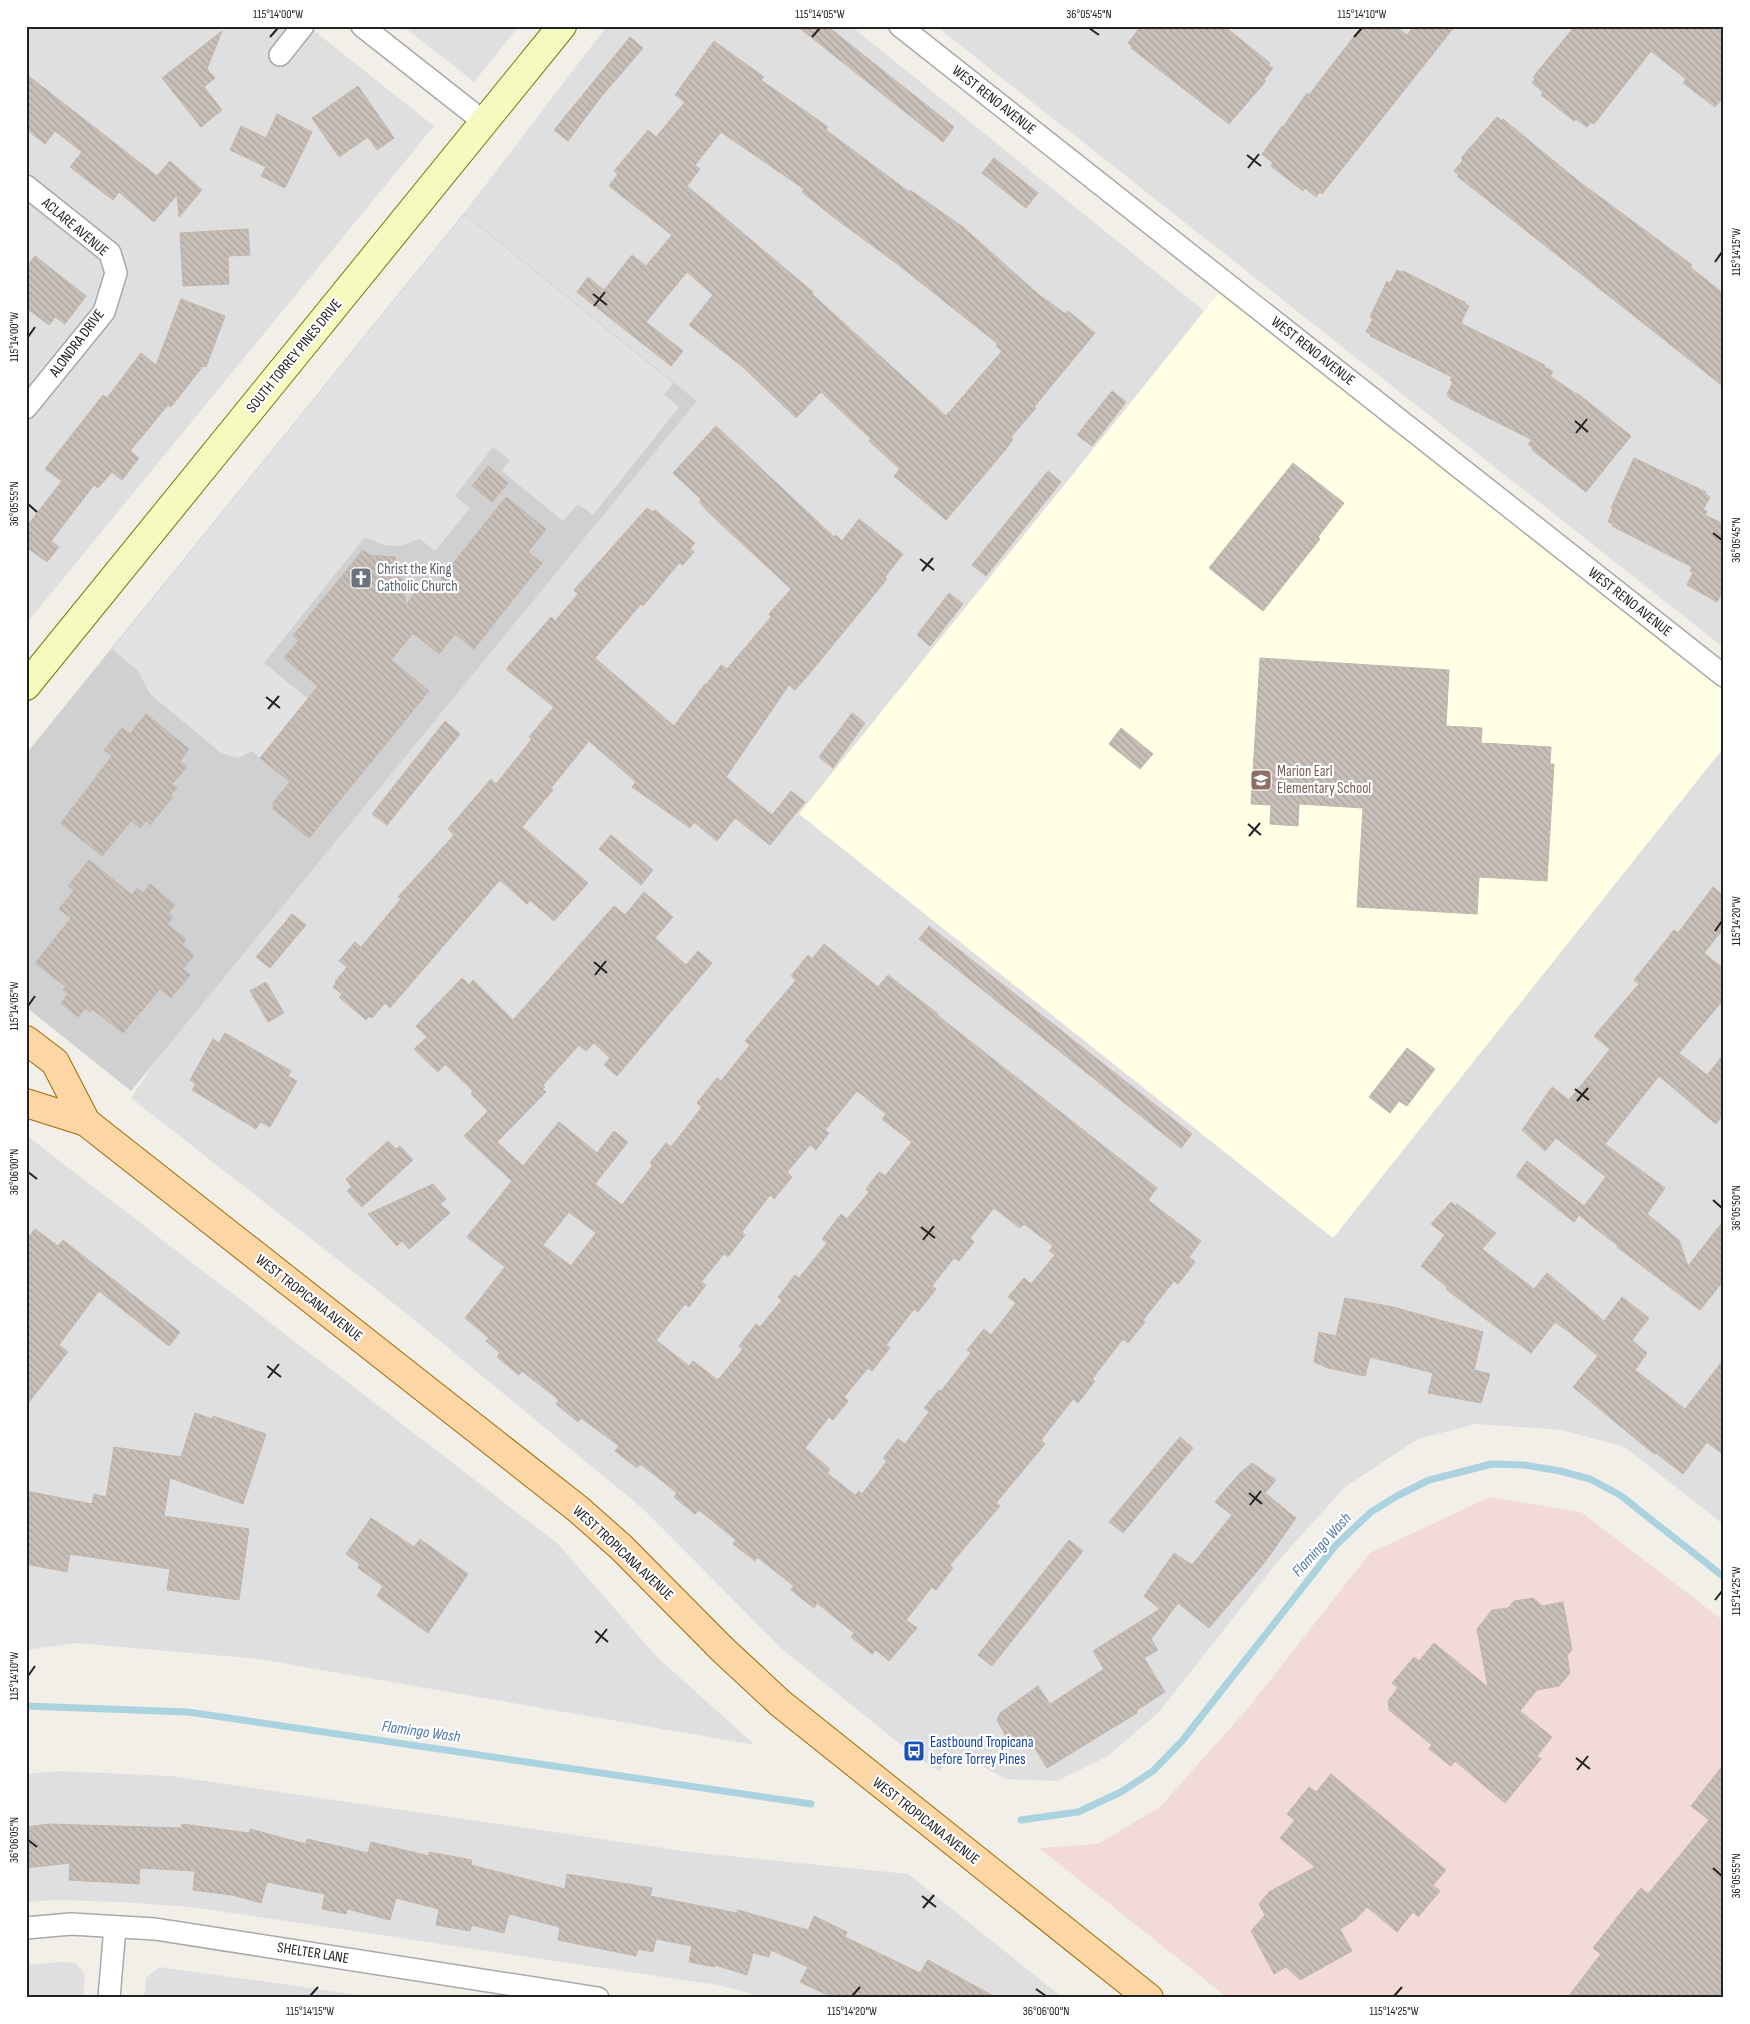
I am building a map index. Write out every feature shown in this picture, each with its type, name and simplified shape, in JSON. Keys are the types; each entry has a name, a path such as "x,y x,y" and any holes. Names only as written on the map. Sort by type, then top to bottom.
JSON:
{"main road":[{"name":"SOUTH TORREY PINES DRIVE","path":"26,686 562,26"},
{"name":"WEST TROPICANA AVENUE","path":"26,1040 55,1062 86,1122"},
{"name":"WEST TROPICANA AVENUE","path":"26,1103 86,1122 578,1509 621,1547 722,1649 780,1703 1149,1998"}],"street":[{"path":"280,55 303,26"},
{"path":"362,26 484,122"},
{"name":"WEST RENO AVENUE","path":"900,26 1724,676"},
{"name":"ACLARE AVENUE","path":"26,186 110,253 116,273"},
{"name":"ALONDRA DRIVE","path":"26,408 104,312 116,273"},
{"name":"SHELTER LANE","path":"26,1928 71,1924 155,1929 598,1998"},
{"path":"109,1998 115,1927"}],"shaded area":[{"path":"26,26 308,26 434,126 26,624"},
{"path":"403,26 519,26 474,82"},
{"path":"607,26 851,26 1204,311 802,816 1333,1238 1724,747 1724,1525 1625,1447 1562,1430 1476,1424 1418,1439 1345,1487 1279,1560 1159,1712 1108,1756 1057,1781 1006,1779 957,1753 939,1771 915,1756 781,1648 642,1508 406,1313 131,1098 158,1057 697,401 464,213"},
{"path":"936,26 1724,26 1724,648"},
{"name":"Christ the King Catholic Church","path":"464,213 697,401 131,1091 26,1007 26,754"},
{"path":"464,214 673,383 664,395 679,407 593,515 578,504 563,521 502,471 510,460 493,447 455,496 470,508 435,551 420,539 399,546 384,545 365,537 264,663 323,711 274,770 252,751 239,758 220,752 150,694 138,671 112,649"},
{"name":"Marion Earl Elementary School","path":"1227,283 1724,676 1724,747 1333,1238 799,814"},
{"path":"26,1135 558,1544 657,1657 755,1745 258,1659 76,1643 26,1650"},
{"path":"1490,1497 1581,1512 1724,1621 1724,1998 1228,1998 1039,1848 1098,1844 1160,1807 1249,1707 1370,1553"},
{"path":"59,1771 171,1776 690,1852 908,1874 1063,1998 768,1998 718,1985 191,1907 57,1900 26,1902 26,1774"},
{"path":"62,1962 75,1963 82,1970 85,1976 83,1998 26,1998 26,1965"},
{"path":"159,1967 377,1998 144,1998 146,1978"}],"building":[{"path":"797,26 827,26 954,127 943,142"},
{"path":"1141,26 1224,26 1270,63 1268,65 1273,68 1264,80 1266,81 1229,124 1131,48 1133,47 1128,43"},
{"path":"1362,26 1395,26 1407,35 1414,26 1455,26 1322,194 1320,192 1316,197 1305,188 1303,191 1271,166 1273,163 1262,154 1307,93 1309,95"},
{"path":"1575,26 1724,26 1724,96 1715,107 1683,83 1686,79 1651,51 1594,124 1591,122 1587,127 1576,119 1574,121 1541,95 1543,92 1532,83 1535,79 1533,77"},
{"path":"222,31 207,69 215,78 204,87 222,110 201,127 162,78"},
{"path":"630,37 643,48 601,97 568,141 554,130"},
{"path":"714,41 764,77 761,80 828,127 826,130 909,192 910,190 963,227 1038,294 1066,314 1068,311 1095,333 1011,437 1013,439 1007,448 946,520 894,476 900,469 869,441 871,439 821,392 796,418 743,367 689,325 713,295 687,272 646,322 683,351 671,366 577,292 588,277 604,290 632,255 646,266 672,235 609,186 618,174 614,171 648,130 656,137 685,102 675,95","holes":["721,132 804,189 802,192 832,216 900,266 998,344 996,346 1002,351 946,416 812,294 813,292 687,186 700,169 695,165"]},
{"path":"26,74 157,176 170,161 202,190 179,217 177,195 154,222 119,192 113,200 70,167 82,152 55,131 45,144 26,129"},
{"path":"358,86 394,138 377,150 368,137 339,157 312,118"},
{"path":"277,114 312,132 285,188 261,176 266,167 230,150 241,126 266,138"},
{"path":"1497,117 1502,121 1503,119 1577,180 1692,265 1690,267 1724,294 1724,387 1457,176 1459,175 1454,171 1463,160 1461,158"},
{"path":"994,158 1038,193 1026,208 982,173"},
{"path":"248,229 250,255 228,256 229,284 183,286 180,233"},
{"path":"35,256 86,296 65,324 55,317 49,325 26,308 26,267"},
{"path":"1397,270 1403,271 1466,303 1469,306 1462,324 1545,365 1544,367 1553,371 1550,376 1577,393 1631,436 1586,492 1532,450 1533,448 1528,444 1532,440 1451,399 1447,394 1453,382 1450,380 1452,377 1370,336 1371,334 1366,332 1373,319 1370,317 1387,281 1390,283"},
{"path":"181,299 225,316 206,367 203,366 171,407 168,405 130,451 139,458 122,480 112,472 98,488 94,485 51,541 59,547 47,562 26,547 26,527 62,481 45,469 103,395 107,398 141,353 156,365"},
{"path":"1112,391 1126,402 1092,446 1077,435"},
{"path":"716,426 834,537 836,535 842,541 859,519 903,554 885,577 887,579 810,673 795,690 789,685 726,777 772,815 791,791 805,802 770,845 735,818 717,841 694,822 690,828 632,787 636,782 589,741 551,788 553,790 522,827 588,883 554,921 530,900 527,904 500,880 390,1008 385,1003 372,1018 369,1016 366,1020 339,997 342,994 333,987 347,967 339,961 355,942 361,947 401,899 398,897 454,835 448,829 491,779 496,784 532,739 529,737 554,707 506,669 551,617 555,621 578,594 574,590 647,508 653,512 655,510 695,543 690,549 694,552 683,565 679,563 643,606 641,604 595,658 674,726 721,665 727,669 771,617 769,614 791,589 707,511 699,501 701,499 673,473"},
{"path":"1634,458 1706,492 1705,494 1710,497 1703,510 1707,511 1705,515 1724,524 1724,589 1717,602 1687,585 1693,572 1690,571 1692,567 1612,526 1613,524 1608,522 1613,509 1611,508"},
{"path":"1293,463 1344,503 1318,537 1320,539 1263,611 1209,568"},
{"path":"488,466 508,483 492,502 472,486"},
{"path":"1048,471 1061,482 986,576 972,565"},
{"path":"506,497 546,529 528,552 542,563 474,649 455,634 439,654 413,633 391,660 429,691 309,838 272,808 274,806 272,804 290,782 260,758 318,686 284,658 299,640 293,636 363,550 369,555 395,557 396,565 400,565 406,605 427,577 436,585"},
{"path":"949,593 963,604 930,646 917,635"},
{"path":"1260,658 1449,670 1446,726 1482,728 1481,743 1551,747 1550,764 1554,764 1547,881 1479,877 1477,914 1357,907 1363,808 1299,804 1298,826 1270,824 1271,805 1251,804"},
{"path":"852,713 865,723 833,768 819,757"},
{"path":"146,714 189,749 180,761 187,767 172,784 177,788 171,795 173,797 150,825 146,821 140,828 131,821 102,856 61,823 112,756 104,750 122,728 130,734"},
{"path":"445,721 460,734 387,825 372,814"},
{"path":"1121,728 1153,754 1140,769 1109,744"},
{"path":"611,835 653,870 641,885 599,849"},
{"path":"89,860 132,895 137,888 143,893 150,884 175,905 168,913 173,917 167,924 186,939 182,945 194,955 183,969 190,975 171,998 160,989 123,1033 92,1009 90,1012 85,1008 78,1017 61,1003 68,994 63,990 66,987 35,963 71,918 59,909 74,890 68,886"},
{"path":"1713,887 1724,896 1724,928 1704,953 1724,969 1724,999 1679,1053 1707,1075 1724,1054 1724,1114 1716,1124 1659,1076 1605,1144 1665,1188 1647,1214 1679,1240 1688,1266 1724,1220 1724,1280 1700,1310 1617,1247 1617,1245 1579,1215 1574,1222 1516,1176 1527,1161 1584,1206 1606,1177 1556,1138 1545,1151 1522,1130 1552,1087 1569,1100 1596,1067 1610,1049 1594,1036 1639,984 1634,980 1674,930 1678,933"},
{"path":"644,892 673,917 655,938 686,965 698,951 712,963 617,1076 604,1065 610,1058 594,1043 586,1051 579,1045 543,1085 545,1087 542,1089 546,1092 497,1142 523,1166 559,1122 597,1153 614,1131 628,1142 595,1184 622,1205 653,1165 650,1163 666,1143 671,1147 702,1107 697,1103 717,1078 721,1081 750,1045 745,1041 796,980 791,976 808,955 812,959 824,944 878,987 888,975 938,1014 1157,1188 1148,1200 1201,1241 1189,1257 1195,1262 1178,1284 1174,1281 1143,1320 1145,1322 1128,1343 1123,1339 1092,1379 1095,1381 1078,1403 1073,1399 1041,1440 1045,1444 996,1503 1000,1506 950,1565 953,1568 936,1590 932,1587 906,1620 917,1628 889,1661 876,1650 872,1654 851,1637 854,1633 817,1603 814,1608 791,1590 794,1586 757,1557 755,1561 733,1544 736,1540 699,1510 695,1514 674,1497 677,1493 656,1476 640,1464 637,1468 615,1451 619,1446 581,1418 578,1422 556,1404 559,1400 522,1371 519,1375 497,1357 500,1353 486,1341 489,1338 465,1318 505,1267 467,1237 512,1181 464,1136 488,1111 471,1094 473,1091 445,1064 438,1072 414,1049 427,1037 416,1026 462,978 469,985 473,980 513,1020 614,906 625,915","holes":["857,1091 886,1114 882,1119 912,1142 885,1176 879,1172 866,1189 869,1192 847,1219 841,1214 822,1239 827,1243 799,1278 795,1275 778,1297 782,1300 760,1327 756,1324 739,1346 743,1349 718,1380 693,1361 689,1366 656,1340 685,1304 689,1307 706,1285 701,1282 724,1254 728,1257 745,1235 742,1232 770,1195 774,1199 792,1177 787,1172 810,1145 816,1150 829,1133 825,1130","994,1208 1020,1228 1024,1224 1053,1246 1049,1251 1055,1255 1031,1284 1024,1278 1008,1297 1016,1303 991,1335 984,1329 967,1350 971,1353 941,1391 939,1390 924,1408 929,1412 905,1444 898,1439 883,1458 887,1461 862,1494 859,1491 855,1495 827,1473 830,1469 805,1448 829,1417 833,1420 848,1401 844,1397 868,1368 872,1371 890,1348 886,1345 914,1309 918,1312 936,1289 932,1286 954,1258 959,1261 974,1242 970,1238","569,1212 596,1233 571,1266 543,1245"]},
{"path":"292,914 306,925 270,968 256,957"},
{"path":"929,926 1192,1134 1181,1148 919,939"},
{"path":"266,982 284,1013 268,1022 250,991"},
{"path":"225,1033 291,1071 288,1076 297,1081 270,1127 260,1122 256,1129 192,1090 196,1084 190,1080 213,1039 219,1043"},
{"path":"1407,1048 1435,1069 1407,1106 1399,1101 1390,1113 1369,1097"},
{"path":"388,1141 396,1149 400,1146 413,1160 362,1207 347,1191 352,1187 346,1179"},
{"path":"433,1184 446,1199 440,1204 450,1213 409,1249 402,1241 397,1246 368,1214"},
{"path":"1451,1202 1456,1206 1457,1204 1496,1233 1482,1249 1534,1289 1547,1273 1604,1321 1622,1297 1649,1318 1632,1340 1647,1353 1635,1370 1685,1409 1724,1359 1724,1455 1707,1442 1683,1474 1656,1453 1654,1454 1573,1387 1598,1356 1569,1332 1555,1322 1531,1353 1447,1290 1447,1287 1421,1266 1445,1235 1431,1224"},
{"path":"35,1229 58,1246 63,1240 180,1332 169,1346 99,1291 59,1345 68,1352 26,1406 26,1240"},
{"path":"1345,1298 1393,1307 1483,1332 1474,1370 1490,1374 1481,1403 1428,1393 1433,1373 1370,1357 1365,1376 1328,1368 1314,1362 1319,1332 1336,1336"},
{"path":"195,1413 212,1419 213,1416 266,1434 243,1504 170,1478 164,1516 249,1529 239,1600 167,1590 170,1569 70,1554 67,1572 26,1564 26,1491 92,1504 94,1494 106,1497 114,1447 181,1457"},
{"path":"1180,1437 1193,1448 1123,1533 1109,1522"},
{"path":"1252,1463 1276,1480 1265,1493 1296,1518 1265,1562 1209,1628 1178,1603 1151,1639 1158,1650 1144,1658 1165,1692 1137,1710 1137,1713 1047,1768 1026,1734 1011,1745 997,1720 1000,1713 1038,1686 1050,1704 1104,1669 1093,1651 1160,1609 1144,1596 1174,1553 1192,1565 1232,1515 1215,1502 1239,1474"},
{"path":"371,1518 414,1547 420,1539 468,1574 428,1633 377,1596 383,1586 358,1568 360,1564 346,1554"},
{"path":"1069,1540 1083,1551 992,1666 978,1655"},
{"path":"1533,1598 1542,1606 1563,1602 1572,1650 1567,1655 1570,1673 1559,1686 1537,1690 1520,1711 1552,1737 1537,1756 1541,1759 1505,1803 1455,1761 1451,1766 1429,1749 1432,1745 1389,1710 1388,1701 1398,1688 1392,1683 1414,1657 1419,1661 1434,1643 1488,1687 1477,1629 1492,1610 1508,1608 1514,1601"},
{"path":"1724,1764 1724,1998 1567,1998 1601,1954 1593,1948 1627,1905 1641,1888 1648,1894 1709,1820 1691,1806"},
{"path":"1331,1774 1446,1870 1433,1885 1440,1891 1418,1917 1413,1912 1397,1932 1367,1907 1355,1920 1340,1929 1352,1951 1300,1980 1286,1967 1274,1974 1251,1931 1265,1915 1259,1904 1269,1892 1315,1867 1280,1838 1295,1820 1287,1814 1309,1787 1316,1792"},
{"path":"49,1824 181,1828 182,1824 249,1833 250,1829 306,1844 307,1839 368,1853 371,1842 429,1856 429,1852 472,1860 471,1865 565,1889 567,1874 652,1888 650,1896 737,1913 738,1910 808,1930 814,1916 847,1932 845,1937 920,1973 928,1960 997,1998 834,1998 800,1982 808,1967 771,1950 769,1957 753,1953 747,1975 715,1965 715,1967 689,1962 692,1946 656,1939 653,1952 638,1949 636,1956 558,1940 560,1927 509,1914 504,1933 472,1925 470,1931 436,1925 439,1909 396,1898 390,1920 347,1909 346,1914 322,1909 325,1894 267,1882 261,1903 232,1895 193,1890 195,1871 140,1868 139,1884 69,1880 70,1863 26,1868 26,1827"}],"waterway":[{"name":"Flamingo Wash","path":"1021,1820 1078,1812 1121,1792 1153,1771 1182,1741 1335,1546 1371,1512 1429,1480 1492,1464 1524,1465 1560,1471 1590,1479 1620,1495 1724,1577"},
{"name":"Flamingo Wash","path":"26,1706 188,1712 811,1804"}],"place":[{"name":"Christ the King Catholic Church","path":"361,578"},
{"name":"Marion Earl Elementary School","path":"1261,780"},
{"name":"Eastbound Tropicana before Torrey Pines","path":"914,1751"}]}
